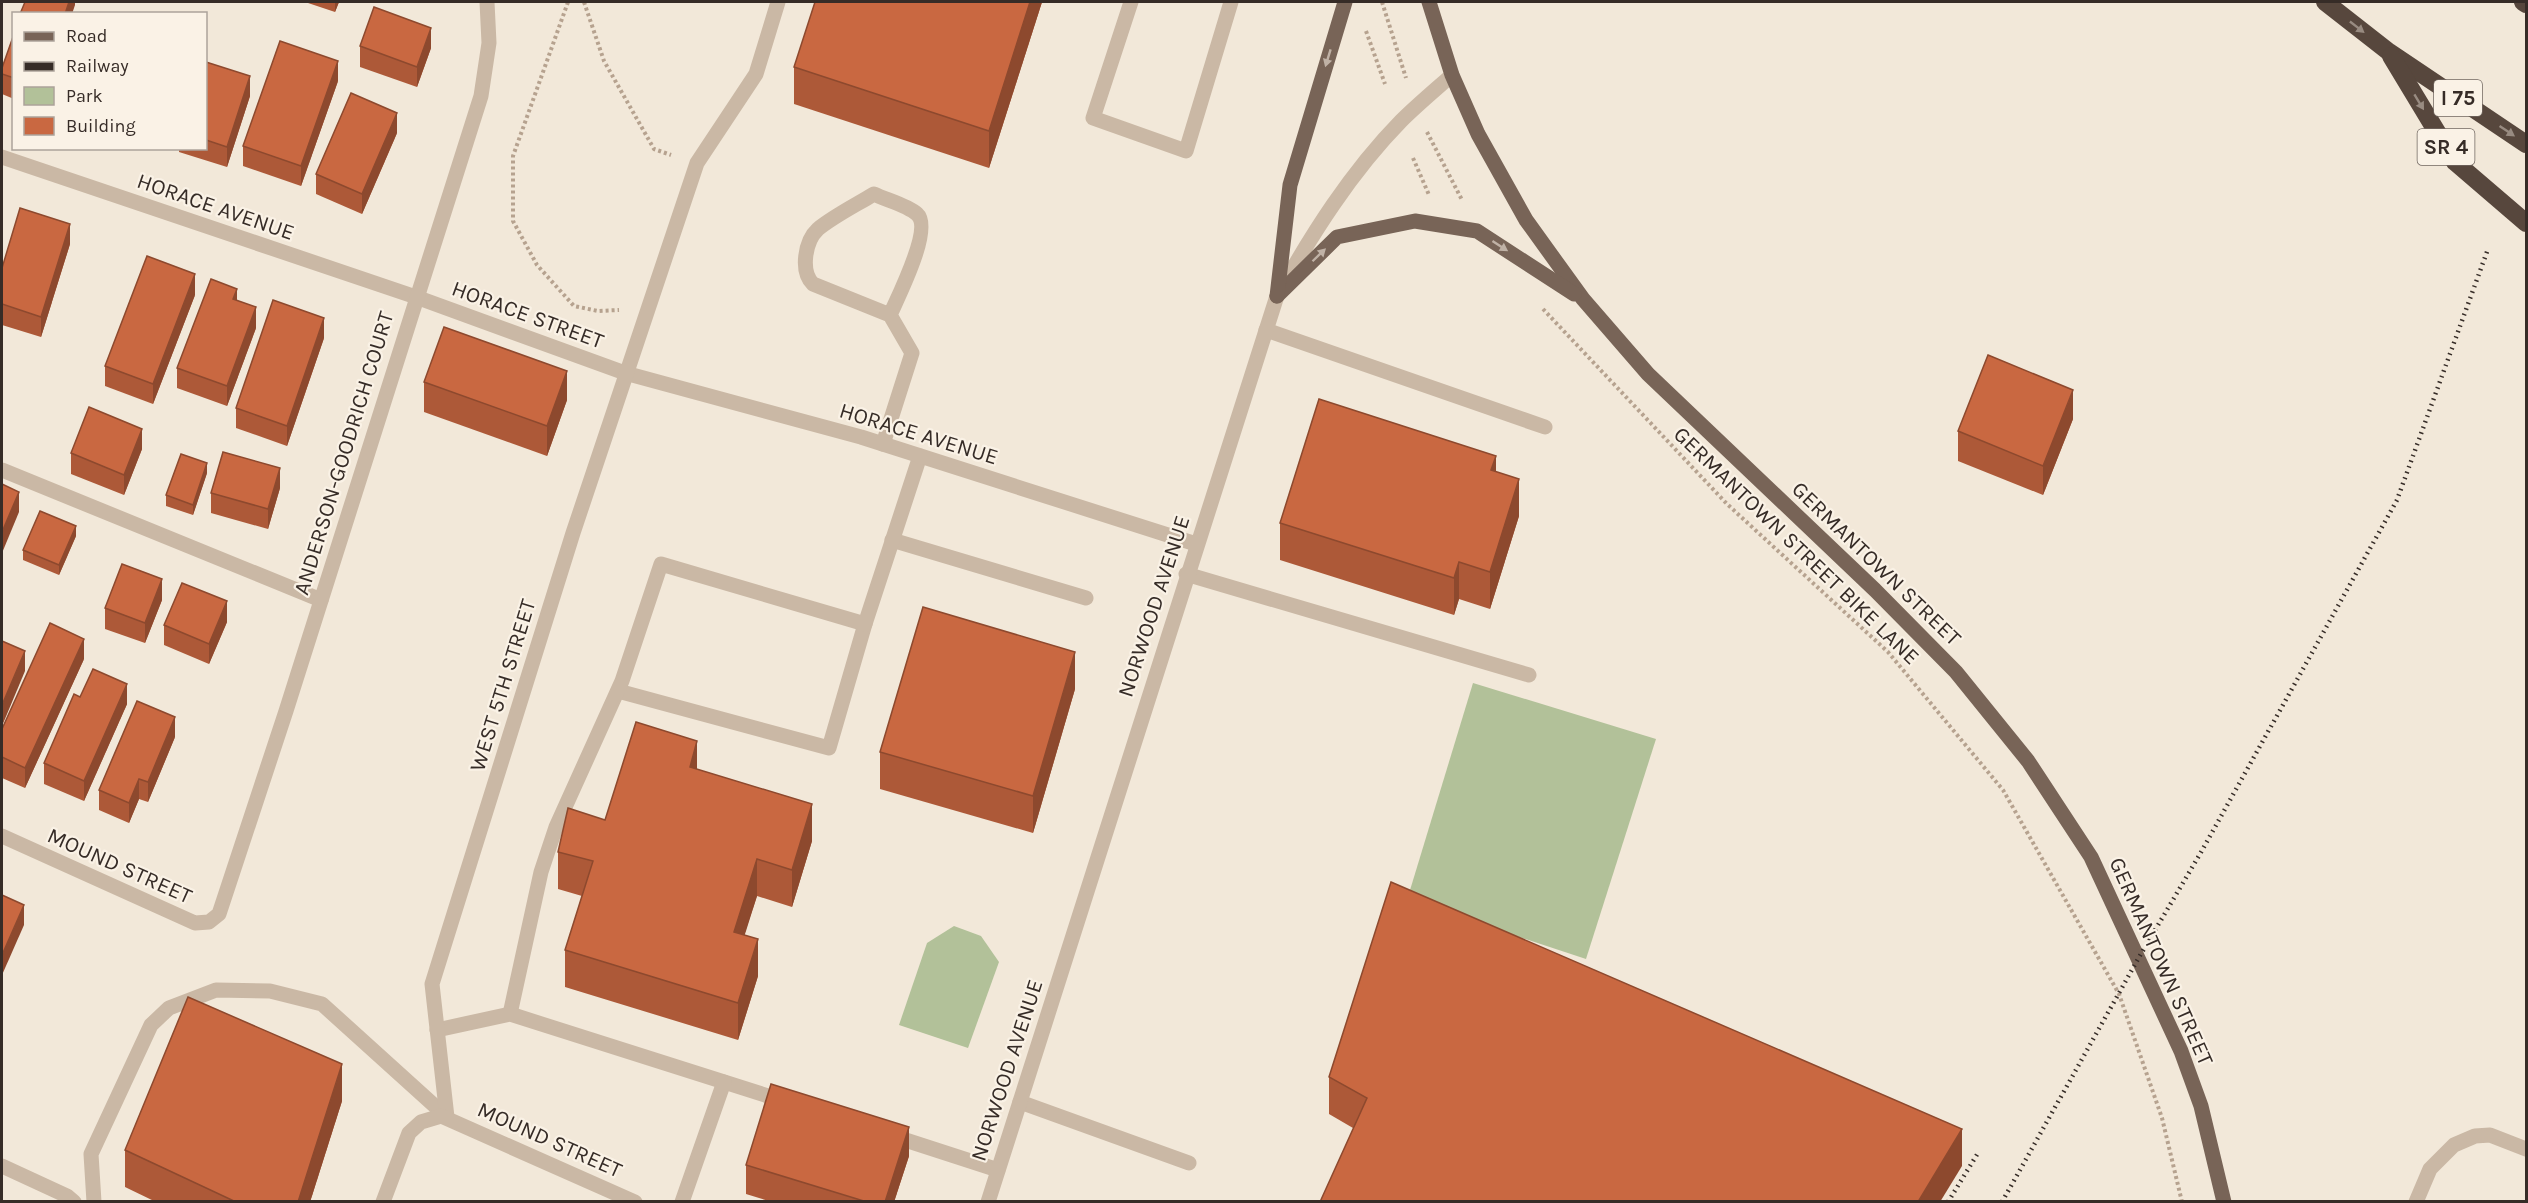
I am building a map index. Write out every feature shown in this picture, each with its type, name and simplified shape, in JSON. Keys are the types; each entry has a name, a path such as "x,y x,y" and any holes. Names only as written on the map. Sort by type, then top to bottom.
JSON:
{"highway":[{"name":"I 75","path":"2325,2 2389,52 2526,144"},
{"name":"SR 4","path":"2389,52 2455,162 2526,223"}],"main road":[{"path":"1277,296 1290,185 1345,2"},
{"name":"GERMANTOWN STREET","path":"1429,2 1452,75 1478,135 1526,220 1582,299 1648,374 1875,590 1956,672 2028,761 2091,857 2181,1052 2201,1107 2224,1202"},
{"path":"1277,296 1337,237 1415,221 1478,231 1582,299"}],"street":[{"name":"ANDERSON-GOODRICH COURT","path":"219,914 481,96 489,43 487,2"},
{"name":"WEST 5TH STREET","path":"447,1117 432,984 625,373 697,163 756,74 778,2"},
{"path":"1131,2 1093,118 1186,151 1231,2"},
{"name":"NORWOOD AVENUE","path":"987,1202 1186,574 1277,296 1311,236 1343,191 1415,108 1452,75"},
{"name":"HORACE AVENUE","path":"2,157 416,297"},
{"path":"883,444 912,352 890,315 813,284 805,276 803,263 816,231 874,194 917,214 922,224 920,241 890,315"},
{"name":"HORACE STREET","path":"416,297 625,373"},
{"path":"1266,330 1545,427"},
{"name":"HORACE AVENUE","path":"625,373 861,437 1196,544"},
{"path":"618,691 829,748 865,624 920,456"},
{"path":"2,470 321,600"},
{"path":"892,540 1086,598"},
{"path":"510,1014 541,872 556,827 618,691 661,564 865,624"},
{"path":"1186,574 1529,675"},
{"name":"MOUND STREET","path":"2,837 195,923 209,922 219,914"},
{"name":"MOUND STREET","path":"94,1202 91,1154 151,1025 169,1008 216,990 270,991 322,1004 447,1117 635,1202"},
{"path":"437,1030 510,1014 804,1108"},
{"path":"682,1202 724,1082"},
{"path":"1020,1102 1189,1162"},
{"path":"383,1202 409,1133 421,1122 447,1117"},
{"path":"873,1130 998,1170"},
{"path":"2416,1202 2430,1169 2454,1144 2475,1136 2490,1135 2526,1149"},
{"path":"2,1166 68,1196 74,1202"}],"path":[{"path":"568,2 513,156 513,221 537,265 574,306 598,311 648,309"},
{"path":"584,2 604,61 654,149 697,163"},
{"path":"1382,2 1415,108 1478,231"},
{"path":"1364,25 1385,84"},
{"path":"1413,158 1430,199"},
{"name":"GERMANTOWN STREET BIKE LANE","path":"1536,301 1727,504 1888,652 2003,790 2119,994 2162,1118 2182,1202"}],"green space":[{"path":"1473,683 1656,739 1586,959 1407,900"},
{"path":"954,926 981,936 999,962 968,1048 899,1025 927,943"}],"building":[{"path":"25,2 69,2 66,12 21,12"},
{"path":"815,2 1030,2 989,131 794,67"},
{"path":"374,7 431,28 417,67 360,46"},
{"path":"12,40 12,77 2,74"},
{"path":"280,41 338,61 301,166 243,146"},
{"path":"207,62 250,76 227,147 207,140"},
{"path":"351,93 397,113 362,194 316,174"},
{"path":"20,208 70,224 41,317 2,304 2,268"},
{"path":"147,256 195,274 153,384 105,366"},
{"path":"211,279 237,289 233,299 256,307 227,386 177,368"},
{"path":"273,300 324,318 287,426 236,408"},
{"path":"444,327 567,371 547,426 424,382"},
{"path":"1988,355 2073,390 2043,466 1958,431"},
{"path":"1319,399 1496,456 1491,470 1519,479 1490,572 1459,562 1454,578 1280,523"},
{"path":"89,407 142,429 124,475 71,453"},
{"path":"223,452 280,468 268,509 211,493"},
{"path":"181,454 207,463 193,505 166,495"},
{"path":"2,484 19,492 2,532"},
{"path":"40,511 76,526 59,565 23,550"},
{"path":"122,564 162,579 145,623 105,608"},
{"path":"182,583 227,601 209,644 164,625"},
{"path":"923,607 1075,652 1033,796 880,752"},
{"path":"50,623 84,639 25,768 2,757 2,729"},
{"path":"2,641 25,651 2,705"},
{"path":"93,669 127,684 84,781 44,763 74,694 80,697"},
{"path":"137,701 175,717 148,782 139,779 129,803 99,790"},
{"path":"636,722 697,741 690,767 812,804 792,870 757,859 734,932 758,939 738,1003 565,950 593,861 558,852 568,808 605,820"},
{"path":"1391,882 1962,1129 1918,1202 1320,1202 1367,1098 1329,1077"},
{"path":"2,895 24,905 2,955"},
{"path":"188,997 342,1064 298,1202 236,1202 125,1150"},
{"path":"771,1084 909,1127 885,1202 867,1202 746,1165"}],"railway":[{"path":"2002,1202 2138,959 2200,854 2397,500 2488,249"},
{"path":"1948,1202 1978,1153"}]}
